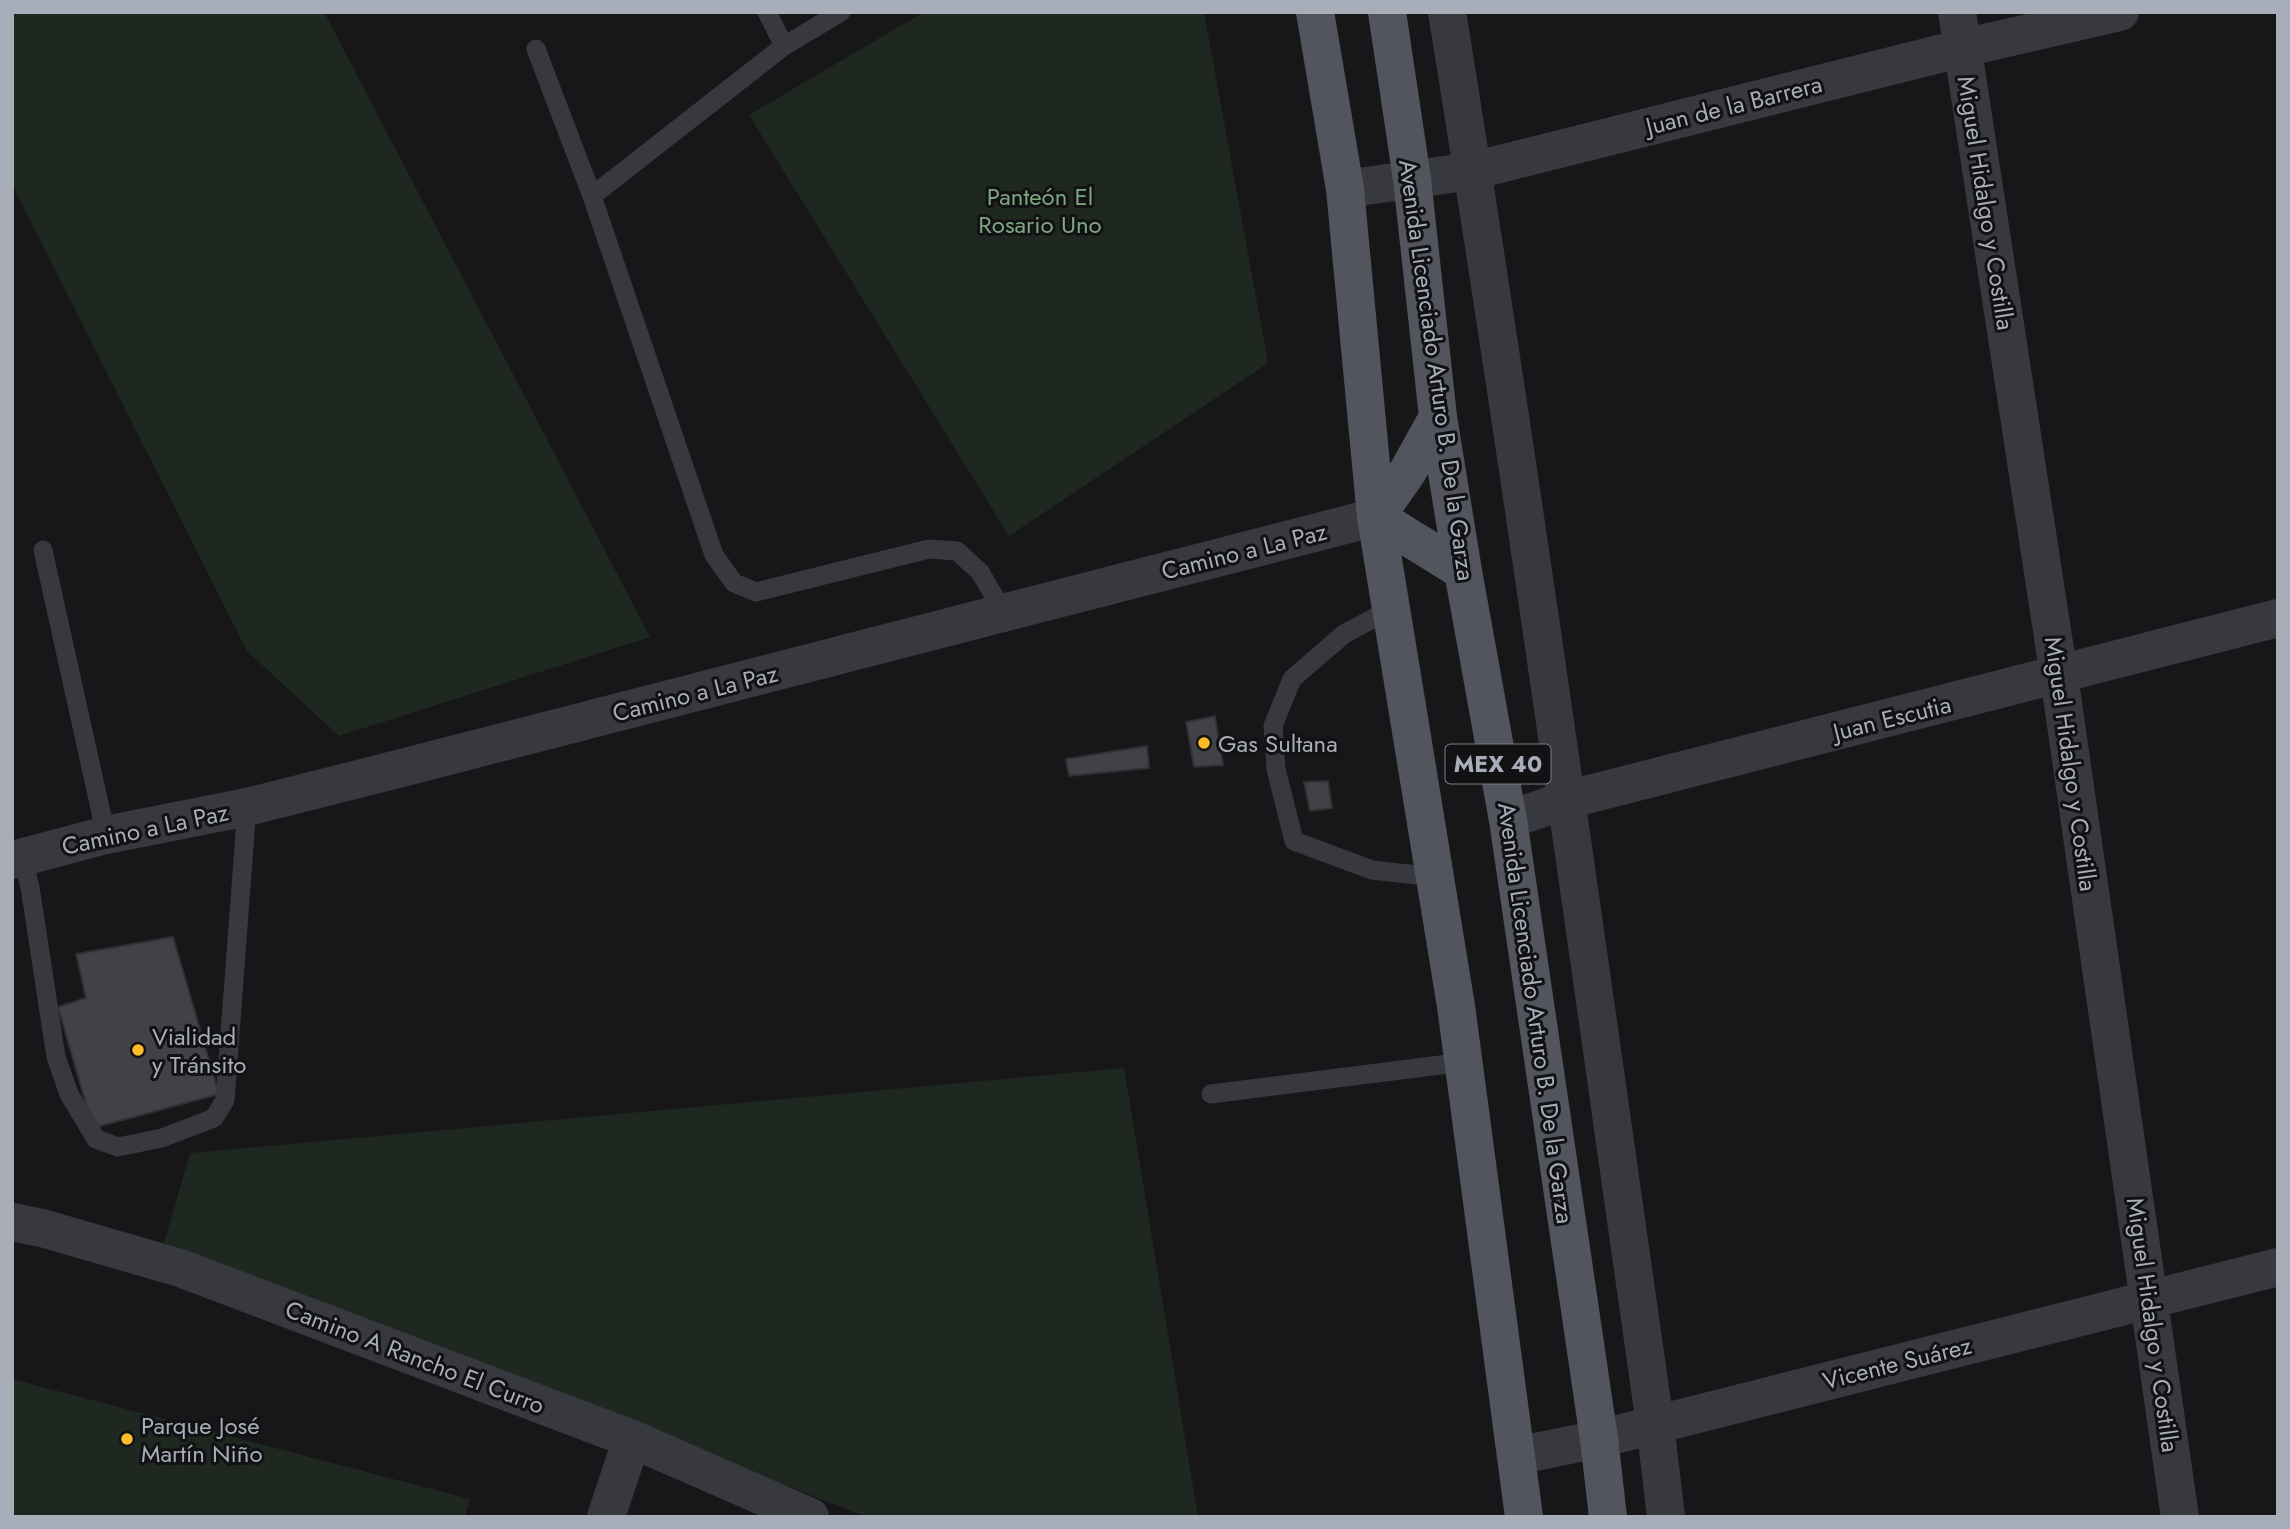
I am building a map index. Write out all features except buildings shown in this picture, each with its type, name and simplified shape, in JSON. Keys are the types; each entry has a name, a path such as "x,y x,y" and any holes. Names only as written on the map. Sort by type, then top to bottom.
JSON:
{"main road":[{"name":"MEX 40","path":"1315,12 1345,188 1376,517 1464,1062 1524,1517"},
{"name":"Avenida Licenciado Arturo B. De la Garza","path":"1387,12 1412,179 1438,416 1508,820 1599,1439 1608,1517"},
{"path":"1438,416 1408,471 1376,517 1463,571"}],"street":[{"path":"1447,12 1566,800 1666,1517"},
{"name":"Juan de la Barrera","path":"1345,188 1472,171 1960,30 2120,12"},
{"name":"Miguel Hidalgo y Costilla","path":"1960,30 2059,676 2180,1517"},
{"name":"Camino a La Paz","path":"17,859 106,835 247,807 1376,517"},
{"name":"Juan Escutia","path":"1508,820 1566,800 2278,618"},
{"name":"Camino A Rancho El Curro","path":"12,1222 42,1228 180,1268 632,1439 810,1517"},
{"name":"Vicente Suárez","path":"1516,1456 1599,1439 2278,1267"},
{"path":"606,1517 632,1439"}],"lane":[{"path":"766,12 784,46"},
{"path":"592,195 784,46 841,12"},
{"path":"536,49 592,195 714,555 733,583 756,592 929,549 957,551 980,572 1004,613"},
{"path":"43,550 106,835"},
{"path":"1391,609 1344,634 1292,678 1273,726 1276,769 1294,841 1372,870 1435,877"},
{"path":"17,859 30,887 56,1057 69,1094 96,1139 118,1147 162,1138 214,1118 225,1100 247,807"},
{"path":"1210,1094 1464,1062"}],"green space":[{"path":"12,12 324,12 650,637 339,736 247,651 12,184"},
{"name":"Panteón El Rosario Uno","path":"924,12 1204,12 1268,363 1009,536 749,115"},
{"path":"1124,1068 1198,1517 867,1517 558,1396 163,1247 190,1153"},
{"name":"Parque José Martín Niño","path":"12,1379 470,1499 465,1517 12,1517"}],"place":[{"name":"Gas Sultana","path":"1204,743"},
{"name":"Vialidad y Tránsito","path":"138,1050"},
{"name":"Parque José Martín Niño","path":"127,1439"}]}
